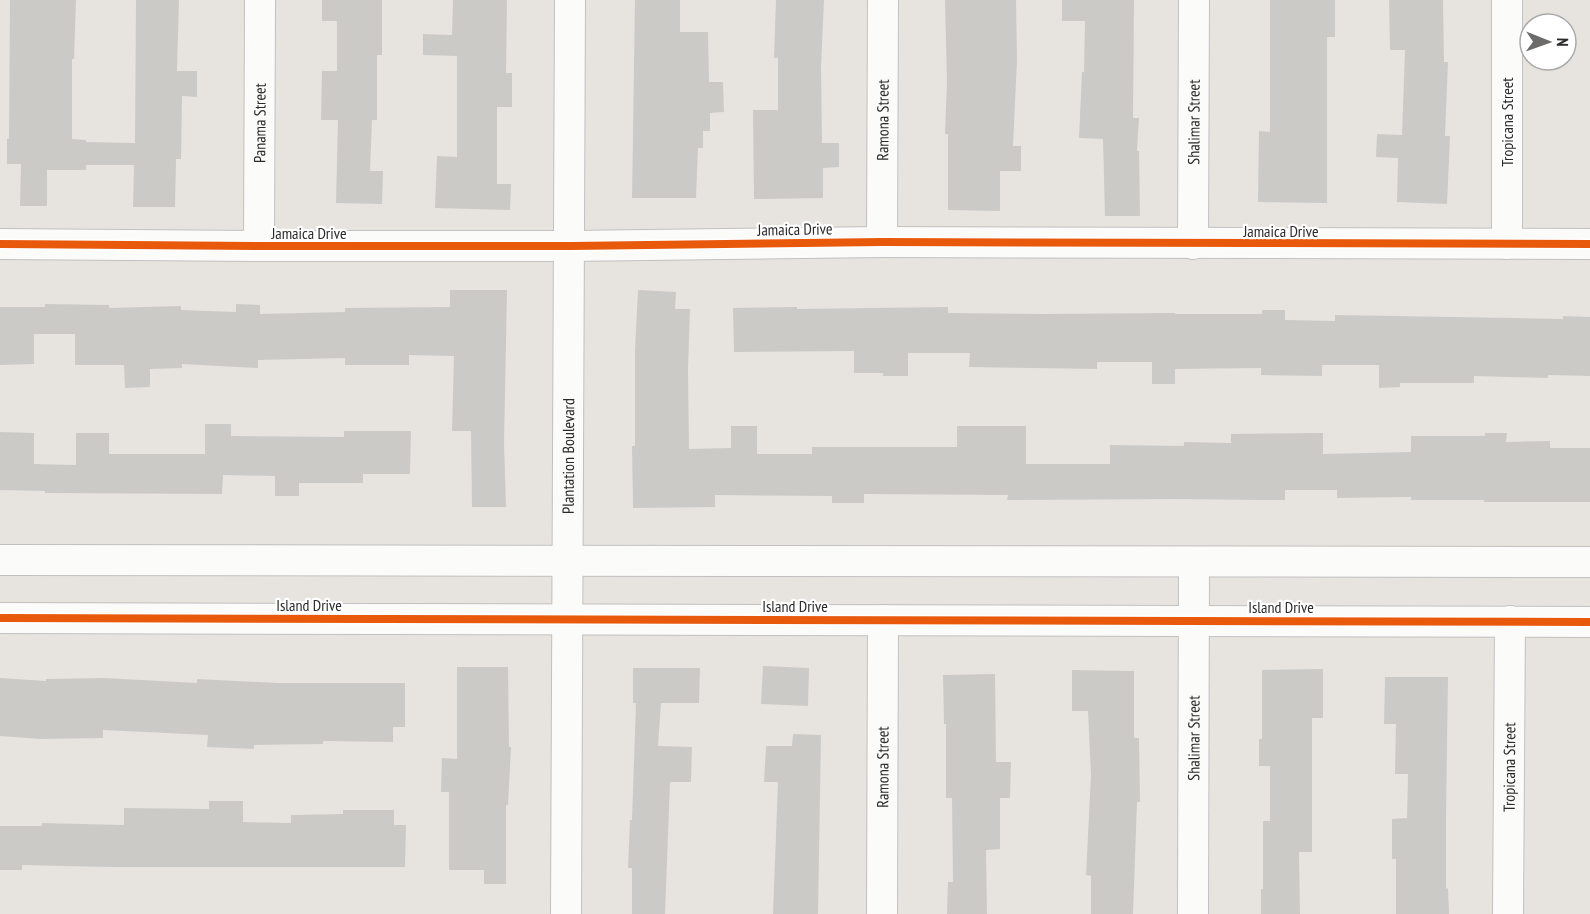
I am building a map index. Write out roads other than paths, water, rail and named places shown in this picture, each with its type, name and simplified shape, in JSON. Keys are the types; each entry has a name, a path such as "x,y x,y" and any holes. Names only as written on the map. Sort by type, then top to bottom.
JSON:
{"street":[{"name":"Panama Street","path":"260,0 260,246"},
{"name":"Plantation Boulevard","path":"566,914 570,0"},
{"name":"Ramona Street","path":"882,0 882,242"},
{"name":"Shalimar Street","path":"1193,244 1194,0"},
{"name":"Tropicana Street","path":"1507,0 1507,244"},
{"name":"Jamaica Drive","path":"0,244 260,246 570,246 882,242 1590,244"},
{"path":"0,560 1590,562"},
{"name":"Shalimar Street","path":"1193,914 1194,562"},
{"name":"Island Drive","path":"0,618 1590,622"},
{"name":"Ramona Street","path":"882,914 883,620"},
{"name":"Tropicana Street","path":"1508,914 1510,621"}]}
